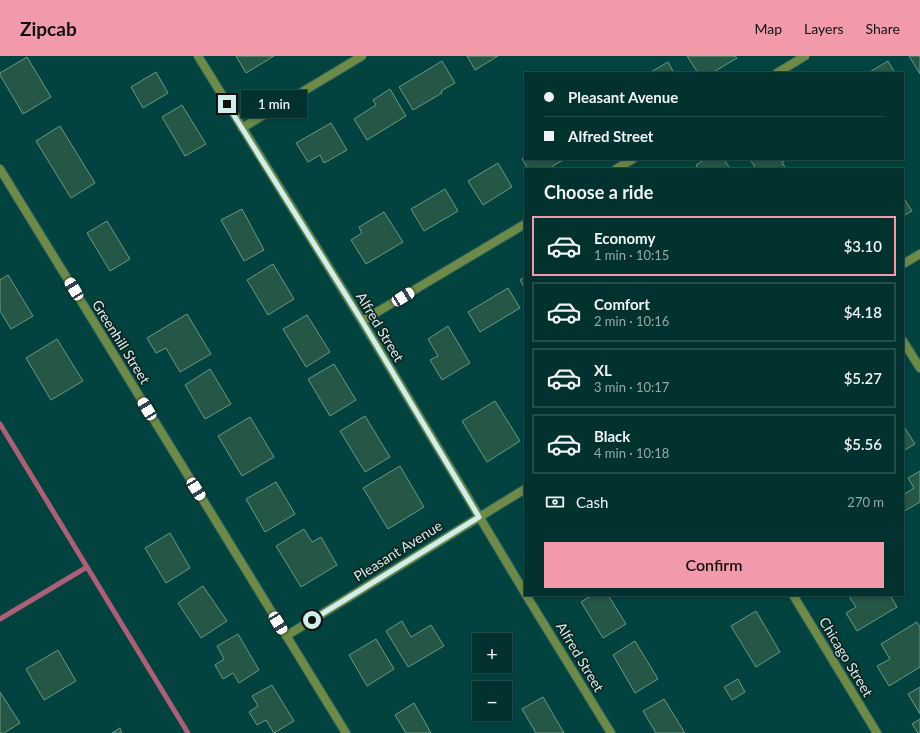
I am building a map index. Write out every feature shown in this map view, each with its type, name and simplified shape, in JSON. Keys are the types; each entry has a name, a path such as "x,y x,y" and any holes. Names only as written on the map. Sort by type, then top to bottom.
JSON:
{"street":[{"name":"Alfred Street","path":"198,56 362,321 524,591"},
{"path":"242,128 362,56"},
{"path":"779,72 805,56"},
{"path":"618,168 631,160"},
{"name":"Greenhill Street","path":"0,169 346,733"},
{"path":"362,321 524,225"},
{"path":"904,263 920,254"},
{"path":"904,343 920,368"},
{"name":"Pleasant Avenue","path":"286,636 524,490"},
{"name":"Alfred Street","path":"527,596 611,733"},
{"name":"Chicago Street","path":"794,596 877,733"}],"building":[{"path":"236,56 274,56 246,73"},
{"path":"467,56 498,56 475,70"},
{"path":"687,56 735,56 737,58 714,72 697,72"},
{"path":"909,56 920,56 920,74"},
{"path":"27,57 51,97 23,114 0,73"},
{"path":"442,61 455,83 441,91 442,93 413,110 399,87"},
{"path":"888,61 894,72 870,72"},
{"path":"668,62 673,72 651,72"},
{"path":"156,72 168,93 143,108 131,87"},
{"path":"390,89 406,116 367,140 354,119 376,105 373,100"},
{"path":"182,105 206,144 185,156 162,117"},
{"path":"331,123 347,150 324,163 320,155 308,162 296,143"},
{"path":"60,126 95,183 71,198 36,141"},
{"path":"524,158 524,160 563,160 550,168 527,168 522,159"},
{"path":"704,160 725,160 729,168 698,168 696,165"},
{"path":"751,160 786,160 782,162 785,168 755,168"},
{"path":"498,163 512,187 483,205 468,181"},
{"path":"445,189 458,211 424,231 411,209"},
{"path":"904,199 912,211 904,215"},
{"path":"242,209 264,250 244,261 221,220"},
{"path":"384,212 403,242 366,264 351,240 362,233 359,227"},
{"path":"107,221 130,259 110,271 87,233"},
{"path":"273,264 294,299 268,315 247,280"},
{"path":"8,275 33,316 11,329 0,311 0,280"},
{"path":"524,278 524,287 520,280"},
{"path":"508,288 520,308 480,332 468,312"},
{"path":"187,314 211,354 180,372 166,348 156,353 147,338"},
{"path":"307,315 330,352 306,367 283,329"},
{"path":"448,326 470,363 442,380 430,360 438,356 428,339"},
{"path":"57,339 83,381 51,400 26,358"},
{"path":"334,364 356,400 330,416 308,379"},
{"path":"210,369 231,404 205,419 185,385"},
{"path":"495,401 520,441 487,462 462,421"},
{"path":"365,416 390,457 365,472 340,431"},
{"path":"250,417 274,457 242,476 218,436"},
{"path":"904,427 915,444 904,450"},
{"path":"400,466 424,507 388,529 363,488"},
{"path":"920,471 920,502 904,511 904,494 914,488 908,478"},
{"path":"276,482 295,514 265,532 246,499"},
{"path":"304,529 312,542 321,537 337,565 301,587 276,546"},
{"path":"170,533 190,568 166,583 145,548"},
{"path":"203,586 227,621 201,638 178,603"},
{"path":"590,596 609,596 626,624 603,638 581,602"},
{"path":"849,596 891,596 897,607 857,631 846,613 856,607"},
{"path":"756,611 780,652 756,667 731,626"},
{"path":"402,621 411,637 431,625 444,646 408,667 386,631"},
{"path":"917,622 920,627 920,667 889,686 877,666 890,659 881,644"},
{"path":"238,634 259,670 239,683 233,673 223,679 215,665 224,659 217,646"},
{"path":"376,639 394,669 367,686 349,655"},
{"path":"635,641 658,679 635,693 613,655"},
{"path":"58,650 76,681 44,700 26,669"},
{"path":"738,679 745,692 732,700 724,687"},
{"path":"272,685 294,721 274,733 266,720 257,725 249,712 258,706 252,696"},
{"path":"920,687 920,714 908,694"},
{"path":"0,692 20,723 4,733 0,733"},
{"path":"543,697 564,733 536,733 522,709"},
{"path":"664,699 685,733 656,733 643,711"},
{"path":"414,703 431,733 406,733 395,715"},
{"path":"920,719 920,733 918,733 912,724"},
{"path":"120,728 122,733 112,733"}],"waterway":[{"path":"0,424 188,733"},
{"path":"0,619 87,567"}],"route":[{"path":"227,104 362,321 479,517 312,620"}]}
